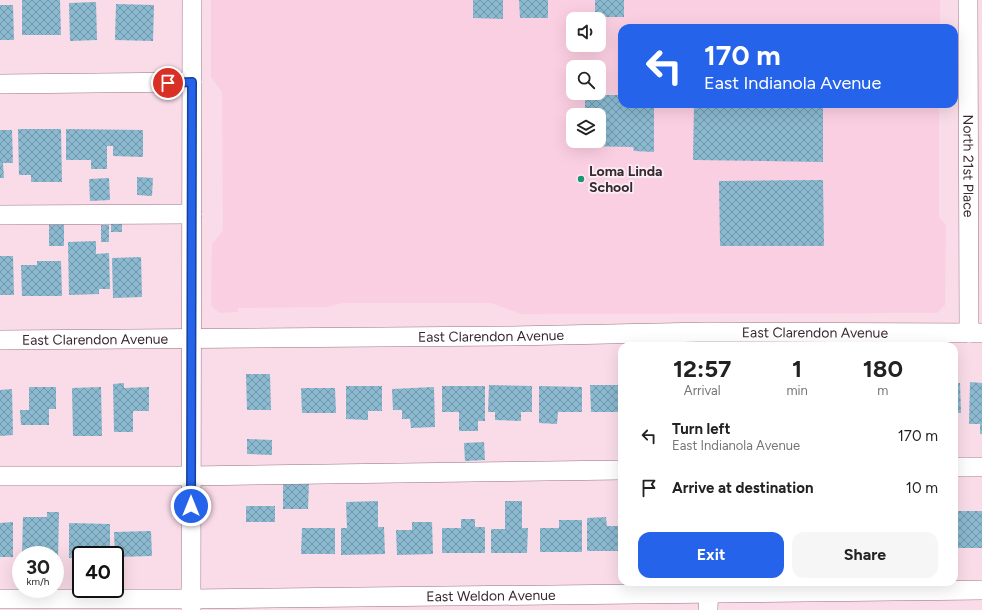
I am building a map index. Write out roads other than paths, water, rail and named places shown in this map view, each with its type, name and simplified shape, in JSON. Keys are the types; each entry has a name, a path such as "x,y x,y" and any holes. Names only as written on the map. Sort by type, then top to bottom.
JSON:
{"street":[{"path":"191,604 192,0"},
{"name":"North 21st Place","path":"968,0 975,333"},
{"path":"0,84 192,82"},
{"path":"0,215 192,214"},
{"name":"East Clarendon Avenue","path":"0,340 512,336 707,339 975,333"},
{"path":"958,467 982,467"},
{"path":"0,476 191,476 618,470"},
{"name":"East Weldon Avenue","path":"0,598 191,604 982,590"}],"place":[{"name":"Loma Linda School","path":"581,179"}]}
